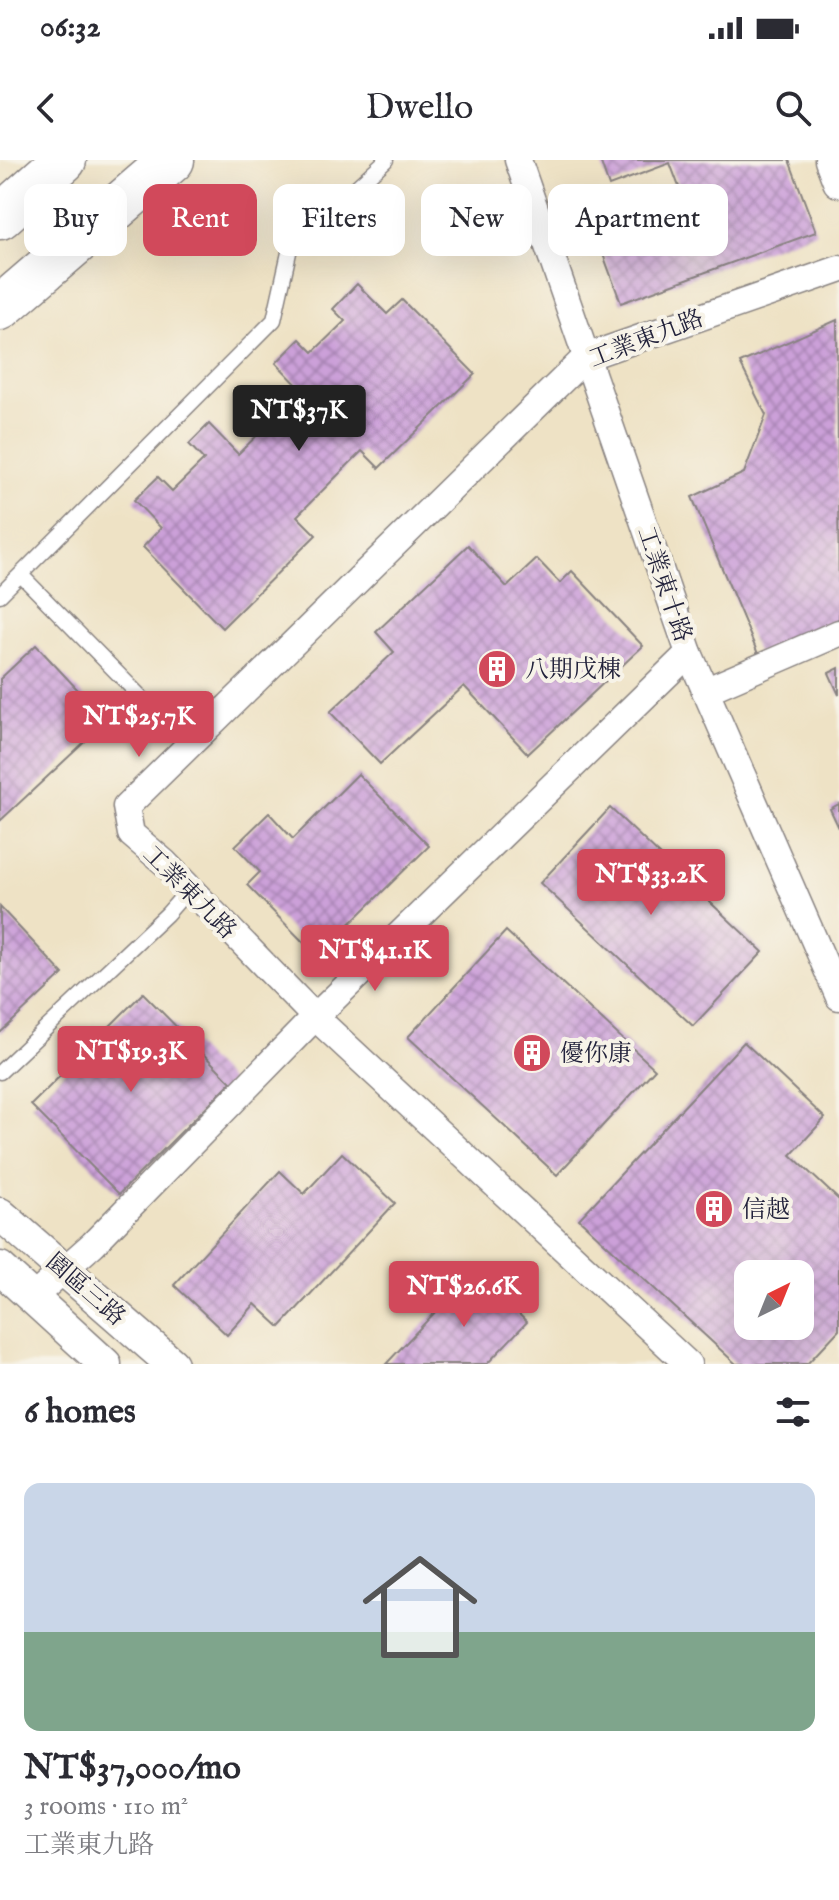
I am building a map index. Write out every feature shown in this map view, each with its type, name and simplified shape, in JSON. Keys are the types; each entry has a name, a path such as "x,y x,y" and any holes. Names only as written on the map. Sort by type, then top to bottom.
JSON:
{"highway":[{"path":"0,217 64,160"},
{"path":"0,308 172,160"}],"street":[{"name":"工業東十路","path":"518,160 689,653 839,997"},
{"path":"831,160 839,181"},
{"name":"工業東九路","path":"688,1364 315,1017 165,863 131,834 126,807 586,357 839,269"},
{"path":"705,691 839,633"},
{"path":"31,1299 65,1271 315,1017 689,653"},
{"path":"2,1273 11,1229"},
{"name":"園區三路","path":"11,1229 65,1271 172,1364"},
{"name":"園區三路","path":"2,1273 105,1364"}],"lane":[{"path":"0,595 274,320 290,248 386,160"},
{"path":"21,575 189,746"},
{"path":"0,1072 167,914 189,889"}],"building":[{"path":"600,160 789,160 816,232 621,303 604,256 728,256 728,184 678,184 670,163 608,184"},
{"path":"357,284 387,314 402,300 475,374 379,468 362,451 297,516 316,535 222,628 143,547 161,528 134,500 158,477 172,491 204,460 189,444 209,424 238,454 303,391 276,363 300,339 313,352 345,321 333,309"},
{"path":"837,320 839,619 758,654 692,497 744,473 766,415 740,363"},
{"name":"八期戊棟","path":"468,545 507,587 537,559 560,583 572,571 643,646 528,754 464,686 380,764 330,712 394,652 376,632"},
{"path":"36,645 107,721 0,821 0,679"},
{"path":"839,668 839,695 829,673"},
{"path":"358,774 429,846 317,956 247,885 260,872 235,846 269,813 293,839"},
{"path":"839,804 839,828 830,809"},
{"path":"610,808 763,952 693,1026 540,883"},
{"path":"0,907 63,974 0,1033"},
{"name":"優你康","path":"506,931 655,1069 557,1175 408,1037"},
{"path":"143,993 231,1082 119,1194 31,1105"},
{"name":"信越","path":"744,1042 825,1118 791,1155 839,1200 839,1330 807,1364 736,1364 579,1219"},
{"path":"342,1153 395,1203 280,1327 255,1304 227,1335 174,1285 280,1171 304,1194"},
{"path":"474,1271 527,1322 487,1364 386,1364"}],"place":[{"name":"八期戊棟","path":"497,669"},
{"name":"優你康","path":"532,1053"},
{"name":"信越","path":"714,1209"}]}
